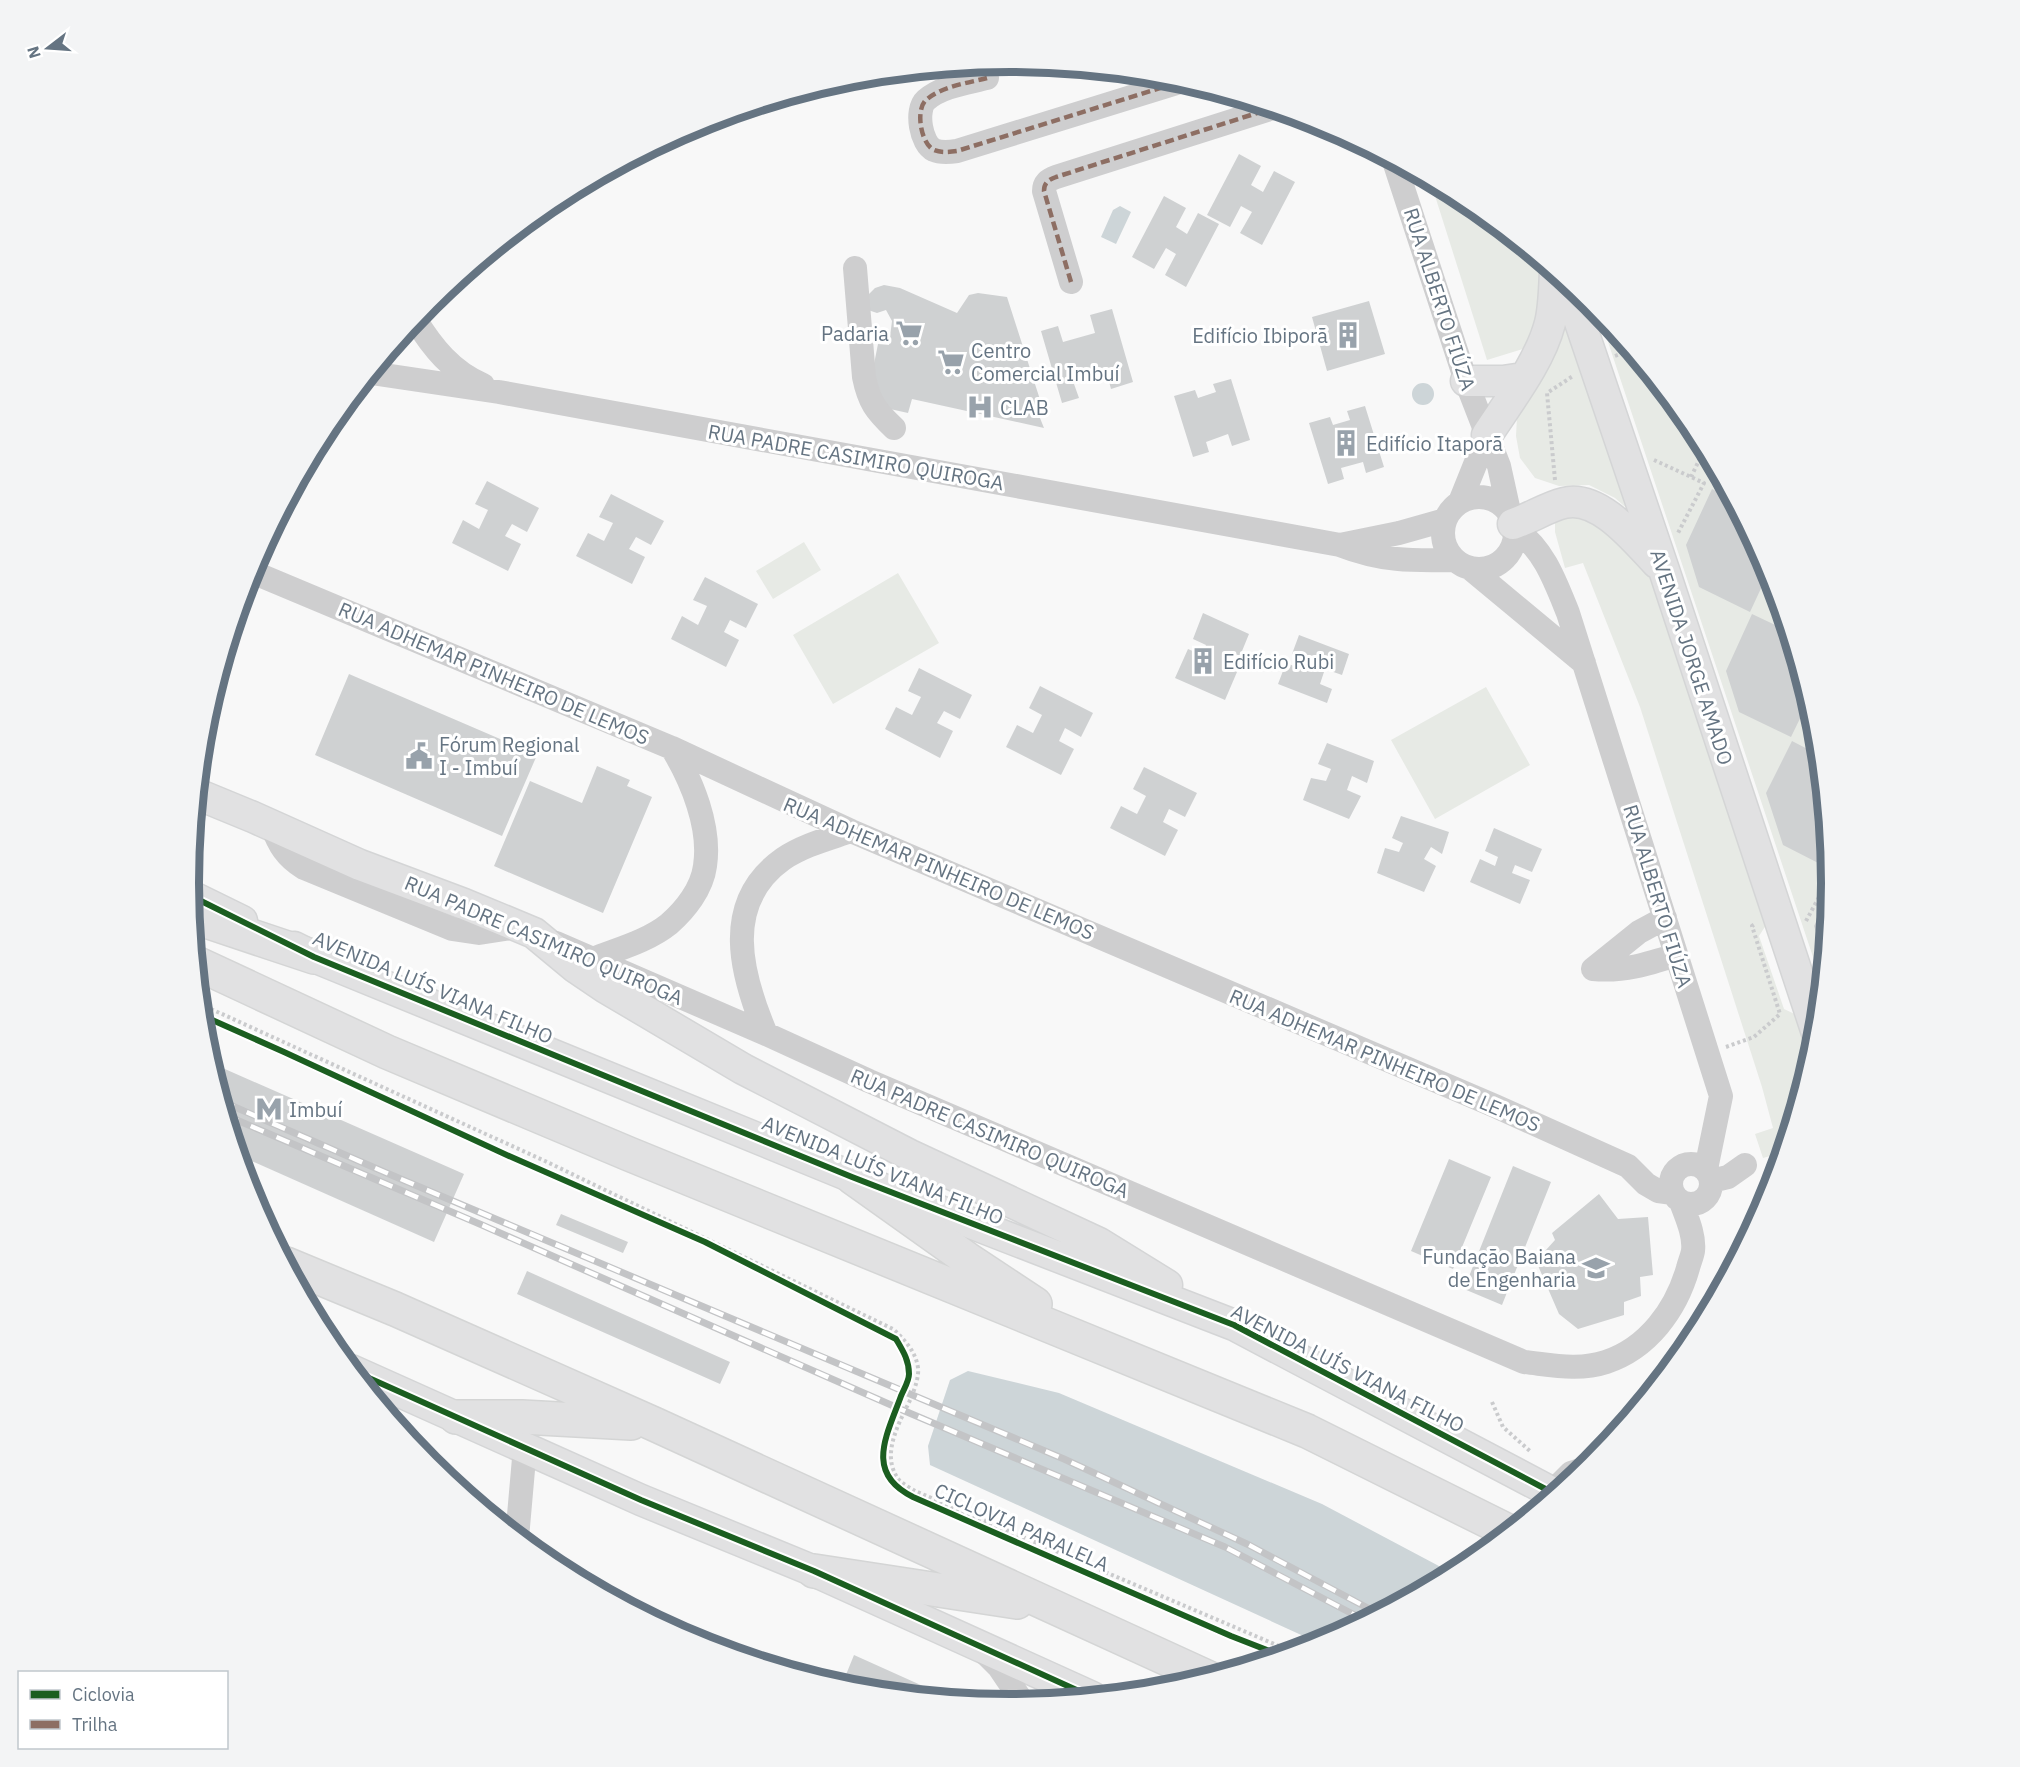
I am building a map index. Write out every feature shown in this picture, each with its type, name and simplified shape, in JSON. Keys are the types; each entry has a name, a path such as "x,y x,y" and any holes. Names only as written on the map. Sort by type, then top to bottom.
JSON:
{"highway":[{"path":"200,919 314,957"},
{"path":"203,966 387,1052 585,1136 1307,1431 1502,1528"},
{"path":"852,1177 967,1259 1096,1344"},
{"path":"296,1268 654,1424 1197,1672"},
{"path":"456,1417 543,1418 654,1424"},
{"path":"814,1571 1054,1608"}],"main road":[{"path":"1487,435 1544,341 1551,322 1555,282"},
{"name":"AVENIDA JORGE AMADO","path":"1572,299 1811,1014"},
{"path":"1466,381 1503,381 1523,378"},
{"path":"1513,523 1568,502 1588,504 1601,510 1618,523 1664,570"},
{"name":"RUA PADRE CASIMIRO QUIROGA","path":"203,797 360,865 526,930"},
{"name":"AVENIDA LUÍS VIANA FILHO","path":"199,900 314,957 852,1177 1234,1325 1549,1490"},
{"path":"526,930 606,988 743,1069 910,1155 1100,1243 1234,1325"},
{"path":"365,1376 641,1500 814,1571 1080,1691"}],"street":[{"path":"987,78 951,87 924,101 919,117 926,141 933,150 957,151 1163,87"},
{"path":"1071,282 1044,191 1047,182 1056,177 1261,112"},
{"name":"RUA ALBERTO FIÚZA","path":"1397,171 1466,381 1499,466 1513,523 1533,543 1548,566 1568,613 1721,1096 1713,1128 1694,1171"},
{"path":"855,268 867,391 871,403 879,414 894,428"},
{"path":"420,327 438,353 454,368 470,380 500,392"},
{"name":"RUA PADRE CASIMIRO QUIROGA","path":"378,374 500,392 1340,545 1366,555 1462,564"},
{"path":"1487,435 1443,531 1448,552 1585,664"},
{"path":"1453,511 1471,498 1493,500 1503,507 1513,523 1512,548 1506,557 1491,568 1462,564"},
{"name":"RUA PADRE CASIMIRO QUIROGA","path":"1340,545 1399,533 1453,511"},
{"name":"RUA ADHEMAR PINHEIRO DE LEMOS","path":"259,575 672,748 851,831 1495,1106 1628,1166 1646,1184 1677,1198"},
{"path":"593,959 649,936 668,925 684,909 697,890 705,867 705,841 693,789 672,748"},
{"path":"766,1034 744,970 741,949 747,904 757,885 770,869 785,858 807,846 851,831"},
{"path":"1665,918 1639,932 1593,969 1611,971 1628,969 1676,955"},
{"name":"RUA PADRE CASIMIRO QUIROGA","path":"526,930 766,1034 869,1082 1524,1362 1564,1368 1584,1367 1605,1362 1625,1354 1655,1330 1671,1307 1684,1282 1693,1250 1690,1231 1677,1198"},
{"name":"RUA ADHEMAR PINHEIRO DE LEMOS","path":"1628,1166 1641,1165 1694,1171"},
{"path":"1694,1171 1711,1188 1705,1199 1693,1204 1677,1198 1671,1181 1694,1171 1728,1177 1745,1166"},
{"path":"518,1528 525,1447"},
{"path":"979,1646 999,1667 1018,1695"}],"path":[{"path":"1557,505 1547,393 1594,363 1624,353"},
{"path":"1690,477 1700,457"},
{"path":"1654,460 1704,483 1678,533"},
{"path":"1708,1054 1754,1037 1780,1014 1752,926 1800,905 1806,922 1822,893"},
{"path":"208,1008 545,1161 893,1329 906,1341 918,1368 915,1388 892,1442 893,1468 900,1480 915,1491 1283,1648"},
{"path":"596,1194 705,1242 896,1339 902,1349"},
{"path":"1492,1402 1503,1427 1537,1455"},
{"path":"888,1432 892,1421"}],"shaded area":[{"path":"1434,192 1504,240 1540,269 1542,314 1529,347 1487,360"},
{"path":"1120,206 1131,212 1116,244 1101,237 1113,210"},
{"path":"1570,321 1639,519 1615,498 1589,485 1559,486 1535,478 1520,458 1516,436 1517,417 1564,323"},
{"path":"1605,332 1654,389 1713,478 1760,573 1778,623 1794,673 1815,778 1822,884 1817,969"},
{"path":"1423,383 1431,386 1434,394 1431,402 1423,405 1415,402 1412,394 1415,386"},
{"path":"1583,507 1642,555 1768,922 1759,936 1784,1009 1801,1017 1807,1036 1794,1094 1774,1155 1763,1158 1755,1134 1773,1128 1762,1087 1640,707 1583,563 1565,568 1555,532 1555,522"},
{"path":"804,542 821,570 773,599 756,571"},
{"path":"898,573 939,643 833,704 793,635"},
{"path":"1486,687 1530,765 1435,819 1391,740"},
{"path":"968,1371 1059,1393 1322,1504 1444,1569 1369,1611 1308,1638 930,1465 928,1446 950,1380"}],"building":[{"path":"1239,154 1261,166 1251,185 1263,192 1274,171 1295,182 1262,245 1240,233 1252,212 1241,206 1230,227 1207,215"},
{"path":"1164,196 1186,208 1176,227 1187,234 1198,213 1219,224 1186,287 1165,275 1176,254 1166,248 1154,269 1132,257"},
{"name":"Centro Comercial Imbuí","path":"884,285 900,288 957,313 969,295 978,293 1007,297 1044,412 1040,418 1044,428 912,399 908,413 881,407 871,379 878,344 889,345 892,321 886,310 877,313 868,310 863,300 875,288"},
{"name":"Edifício Ibiporã","path":"1369,301 1385,354 1327,371 1312,317"},
{"path":"1112,309 1133,382 1111,389 1107,374 1074,384 1079,398 1062,403 1041,331 1058,326 1063,342 1095,333 1090,315"},
{"path":"1231,379 1250,440 1232,446 1228,434 1206,442 1209,452 1193,457 1174,396 1195,390 1198,398 1216,392 1213,384"},
{"name":"Edifício Itaporã","path":"1365,406 1384,467 1366,473 1363,462 1341,468 1344,479 1328,484 1309,423 1330,417 1333,425 1350,420 1347,411"},
{"path":"487,481 539,508 527,532 512,524 505,536 521,544 508,571 452,543 463,520 479,529 488,510 475,504"},
{"path":"1712,489 1721,494 1764,583 1750,612 1699,587 1686,545"},
{"path":"611,494 664,521 651,545 636,537 629,549 645,557 632,584 576,556 588,533 604,541 613,523 599,517"},
{"path":"705,577 758,604 746,628 730,620 724,632 739,640 726,667 671,639 682,616 698,625 707,606 693,600"},
{"name":"Edifício Rubi","path":"1203,613 1249,634 1240,656 1228,651 1222,666 1237,672 1225,700 1175,678 1188,649 1202,655 1206,645 1193,639"},
{"path":"1752,614 1779,627 1794,673 1803,712 1791,737 1739,712 1726,671"},
{"path":"1299,635 1349,654 1342,675 1325,669 1320,684 1332,689 1327,703 1278,684 1286,663 1302,669 1305,659 1292,654"},
{"path":"919,668 972,695 960,719 944,711 937,723 953,731 940,758 885,729 896,707 912,715 921,697 908,691"},
{"path":"349,674 537,755 502,836 315,755"},
{"path":"1040,686 1093,713 1081,737 1065,728 1059,741 1074,749 1061,775 1006,747 1017,725 1033,733 1042,715 1029,708"},
{"path":"1792,741 1810,751 1820,830 1821,865 1783,845 1766,793"},
{"path":"1327,743 1374,761 1367,783 1352,776 1347,790 1361,796 1349,819 1303,800 1311,778 1326,781 1331,769 1318,764"},
{"path":"597,766 630,780 627,786 652,797 603,913 494,866 530,781 582,803"},
{"path":"1144,767 1197,793 1185,817 1169,809 1163,822 1178,830 1165,856 1110,828 1121,806 1137,814 1146,796 1133,789"},
{"path":"1401,816 1449,832 1442,854 1431,847 1424,859 1436,866 1424,892 1377,873 1385,848 1399,852 1403,843 1392,838"},
{"path":"1494,828 1542,849 1532,872 1515,865 1512,873 1530,880 1520,904 1470,882 1480,859 1495,866 1498,857 1485,851"},
{"path":"1821,912 1819,942 1814,926"},
{"name":"Imbuí","path":"220,1067 464,1174 434,1242 247,1159 226,1094"},
{"path":"1449,1159 1491,1177 1453,1269 1411,1251"},
{"path":"1513,1166 1551,1182 1502,1305 1464,1289"},
{"name":"Fundação Baiana de Engenharia","path":"1599,1194 1618,1219 1648,1217 1653,1275 1640,1277 1641,1296 1624,1302 1624,1315 1578,1329 1559,1314 1536,1261 1555,1240 1552,1233"},
{"path":"561,1214 628,1242 623,1253 556,1225"},
{"path":"1736,1241 1738,1242 1725,1266"},
{"path":"527,1271 730,1362 720,1384 517,1294"},
{"path":"854,1655 934,1691 904,1688 845,1677"}],"railway":[{"path":"229,1105 1064,1459 1249,1545 1371,1610"},
{"path":"234,1119 907,1412 1225,1547 1357,1616"}],"marked path":[{"path":"987,78 947,88 926,100 920,119 929,147 940,152 957,151 1163,87"},
{"path":"1071,282 1044,191 1049,181 1261,112"}],"cycle path":[{"path":"199,900 314,957 852,1177 1234,1325 1549,1491"},
{"name":"CICLOVIA PARALELA","path":"210,1019 509,1156 705,1242 896,1339 907,1360 909,1377 890,1425 883,1452 888,1477 898,1487 913,1497 1271,1652"},
{"path":"365,1376 641,1500 814,1571 1080,1691"}],"place":[{"name":"Padaria","path":"909,333"},
{"name":"Edifício Ibiporã","path":"1348,335"},
{"name":"Centro Comercial Imbuí","path":"951,362"},
{"name":"CLAB","path":"980,407"},
{"name":"Edifício Itaporã","path":"1346,443"},
{"name":"Edifício Rubi","path":"1203,661"},
{"name":"Fórum Regional I - Imbuí","path":"419,756"},
{"name":"Imbuí","path":"269,1109"},
{"name":"Fundação Baiana de Engenharia","path":"1596,1268"}]}
